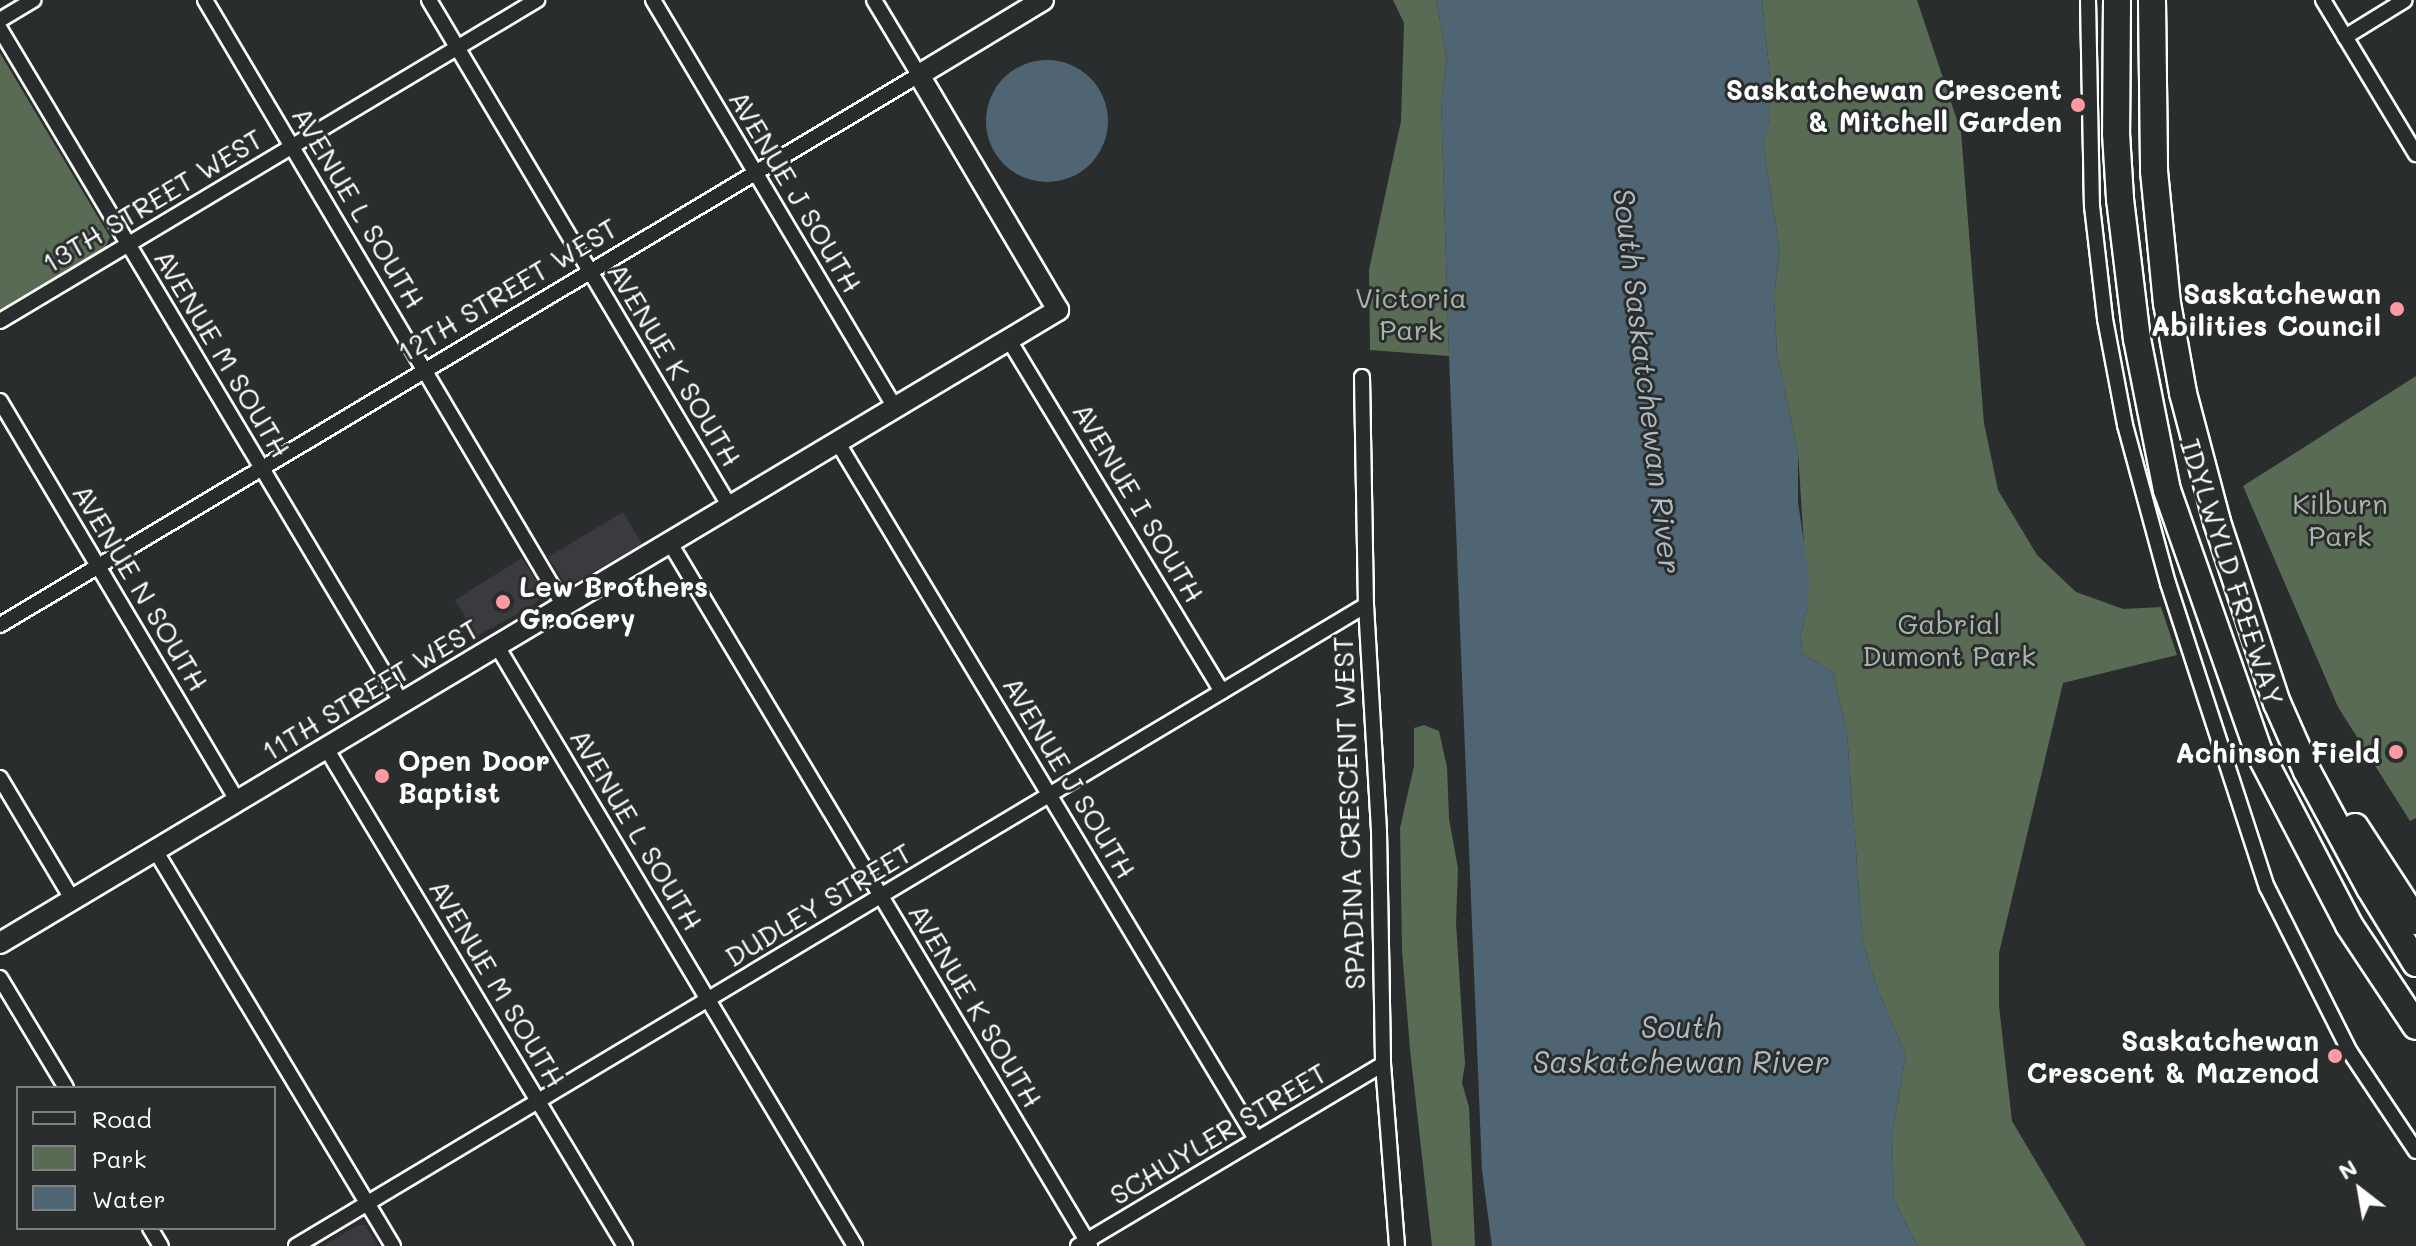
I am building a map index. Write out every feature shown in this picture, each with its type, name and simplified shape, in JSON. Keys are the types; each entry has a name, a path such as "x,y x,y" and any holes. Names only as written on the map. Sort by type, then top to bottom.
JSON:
{"highway":[{"name":"IDYLWYLD FREEWAY","path":"2117,0 2116,118 2120,199 2137,339 2167,490 2258,750 2349,925 2416,1026"},
{"name":"IDYLWYLD FREEWAY","path":"2152,0 2154,171 2167,303 2183,393 2217,522 2277,703 2307,771 2370,888 2416,963"},
{"path":"2217,522 2310,744 2340,802 2416,921"}],"street":[{"path":"0,20 33,0"},
{"name":"AVENUE L SOUTH","path":"205,0 564,606"},
{"name":"AVENUE K SOUTH","path":"429,0 730,507"},
{"name":"13TH STREET WEST","path":"0,321 537,0"},
{"name":"AVENUE J SOUTH","path":"653,0 895,408"},
{"path":"874,0 919,75"},
{"name":"12TH STREET WEST","path":"0,625 1043,0"},
{"path":"2088,0 2092,206 2105,319 2125,425 2168,583 2253,853 2273,901 2350,1052 2416,1151"},
{"path":"2323,0 2416,154"},
{"path":"2345,37 2405,0"},
{"name":"AVENUE M SOUTH","path":"0,29 402,703"},
{"name":"11TH STREET WEST","path":"0,943 1058,310 919,75"},
{"name":"AVENUE I SOUTH","path":"1009,340 1222,692"},
{"name":"SPADINA CRESCENT WEST","path":"1362,377 1366,605 1379,831 1383,1064 1397,1246"},
{"name":"AVENUE N SOUTH","path":"0,401 237,800"},
{"name":"AVENUE J SOUTH","path":"838,443 1256,1139"},
{"name":"AVENUE K SOUTH","path":"670,543 1085,1244"},
{"name":"DUDLEY STREET","path":"296,1246 1366,605"},
{"name":"AVENUE L SOUTH","path":"497,646 855,1246"},
{"name":"AVENUE M SOUTH","path":"326,748 625,1246"},
{"path":"0,778 72,899"},
{"path":"155,850 393,1246"},
{"path":"0,978 65,1086"},
{"name":"SCHUYLER STREET","path":"1085,1244 1383,1064"}],"shaded area":[{"path":"623,512 642,544 574,583 564,581 548,557"},
{"path":"522,558 539,585 540,599 477,636 455,600"},
{"path":"358,1225 365,1225 378,1246 323,1246"}],"green space":[{"name":"Victoria Park","path":"1393,0 1436,0 1447,58 1441,99 1449,356 1370,350 1369,270 1401,121 1404,23"},
{"name":"Gabrial Dumont Park","path":"1762,0 1917,0 1961,132 1984,423 1998,490 2037,555 2076,592 2123,609 2161,607 2177,655 2063,683 1999,953 1999,1006 2012,1121 2086,1246 1918,1246 1894,1200 1892,1136 1906,1054 1879,993 1863,943 1847,734 1833,672 1803,654 1800,638 1808,607 1798,453 1777,354 1774,296 1780,251 1763,144 1770,118 1770,78"},
{"path":"0,53 110,237 105,248 0,311"},
{"name":"Kilburn Park","path":"2416,376 2416,818 2410,821 2338,707 2243,486"},
{"path":"1424,725 1439,731 1447,767 1449,819 1458,868 1456,923 1465,1064 1462,1083 1469,1107 1475,1246 1432,1246 1410,1050 1402,950 1400,828 1414,766 1414,728"}],"water":[{"name":"South Saskatchewan River","path":"1436,0 1762,0 1770,78 1770,118 1763,144 1780,251 1774,296 1777,354 1798,453 1798,502 1809,577 1808,607 1800,638 1803,654 1833,672 1847,734 1863,943 1879,993 1906,1054 1892,1136 1894,1200 1918,1246 1492,1246 1482,1170 1449,356 1441,99 1447,58"},
{"path":"1047,60 1070,65 1090,78 1103,98 1108,121 1103,144 1090,164 1070,177 1047,182 1024,177 1004,164 991,144 986,121 991,98 1004,78 1024,65"}],"place":[{"name":"Saskatchewan Crescent & Mitchell Garden","path":"2078,105"},
{"name":"Saskatchewan Abilities Council","path":"2397,309"},
{"name":"Lew Brothers Grocery","path":"503,602"},
{"name":"Achinson Field","path":"2396,752"},
{"name":"Open Door Baptist","path":"382,776"},
{"name":"Saskatchewan Crescent & Mazenod","path":"2335,1056"}]}
